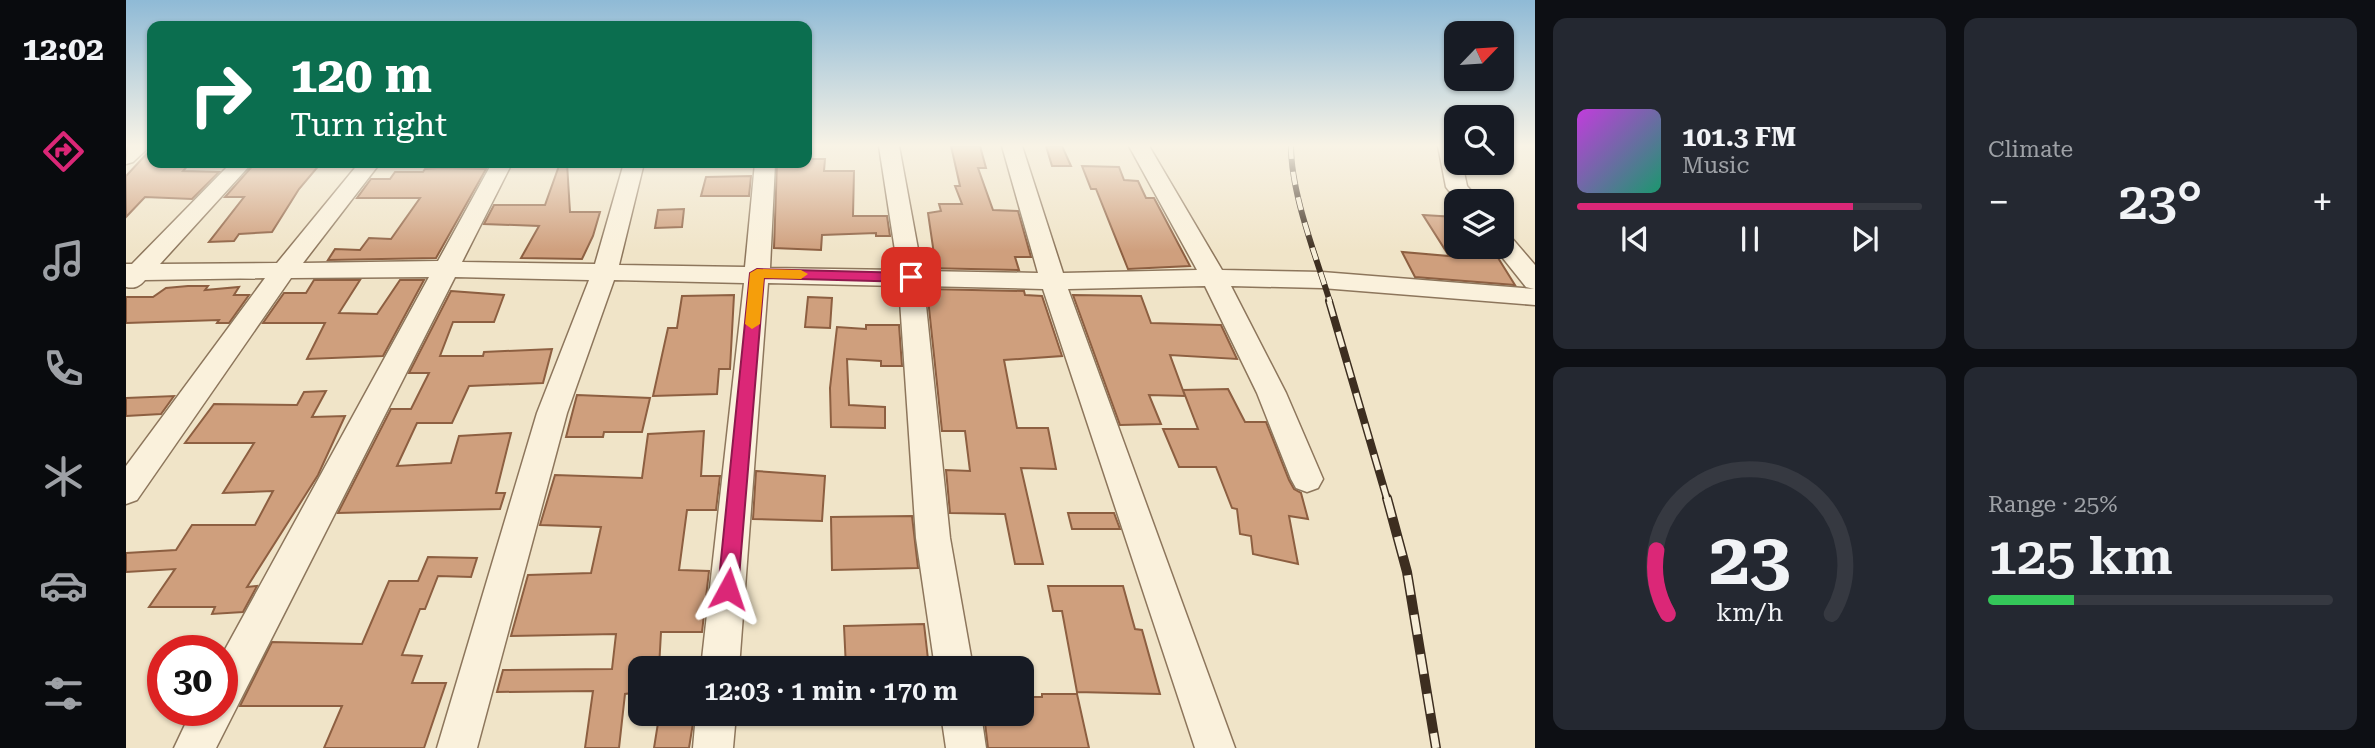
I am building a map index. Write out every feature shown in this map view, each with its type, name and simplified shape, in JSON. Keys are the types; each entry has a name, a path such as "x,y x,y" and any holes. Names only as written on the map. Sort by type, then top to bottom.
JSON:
{"street":[{"path":"130,276 224,181"},
{"path":"130,481 285,269 356,181"},
{"path":"238,665 493,181"},
{"path":"457,748 552,413 605,271 629,181"},
{"path":"721,656 764,181"},
{"path":"896,181 911,277 933,538 952,656"},
{"path":"1023,181 1053,281 1215,748"},
{"path":"1159,181 1215,278 1285,419 1307,479"},
{"path":"1514,256 1535,281"},
{"path":"130,276 285,269 447,269 757,273 1053,281 1215,278 1322,280 1535,298"},
{"path":"194,748 206,726"},
{"path":"713,748 715,726"},
{"path":"963,726 966,748"}],"building":[{"path":"126,181 210,181 192,199 145,197 126,217"},
{"path":"239,181 306,181 272,232 239,234 234,241 209,242 244,197 225,197"},
{"path":"370,181 479,181 436,258 328,260 335,249 360,250 369,238 391,239 420,198 357,198"},
{"path":"554,181 568,181 570,212 600,212 582,259 521,258 539,226 484,224 494,205 545,205"},
{"path":"705,181 751,181 749,196 701,196"},
{"path":"776,181 854,181 853,216 887,216 890,236 876,236 876,233 822,235 821,250 774,248"},
{"path":"959,181 983,181 993,210 1018,211 1031,257 1015,257 1019,270 924,268 923,261 935,261 928,213 941,211 939,204 962,204 955,186 960,186"},
{"path":"1088,181 1138,181 1146,198 1154,198 1190,266 1128,269 1096,189 1091,189"},
{"path":"684,209 682,227 655,228 658,210"},
{"path":"1423,215 1444,216 1444,248"},
{"path":"1402,252 1444,256 1444,259 1499,259 1515,285 1415,277"},
{"path":"314,280 360,280 339,313 377,314 400,280 424,280 383,356 307,359 325,323 263,323 284,293 306,293"},
{"path":"208,286 205,290 239,287 234,295 249,295 229,323 217,323 219,320 126,323 126,297 153,297 166,288"},
{"path":"927,289 1024,291 1025,295 1042,296 1062,356 1004,360 1017,428 1048,428 1056,469 1021,468 1043,564 1015,564 1005,514 950,513 946,470 970,471 965,431 942,431"},
{"path":"451,291 504,295 494,322 453,322 440,356 483,356 484,352 552,349 543,383 469,386 452,423 417,423 397,466 451,463 459,436 511,433 496,493 505,493 500,509 338,513 391,409 411,409 429,373 409,373"},
{"path":"734,295 730,369 719,369 717,394 653,396 668,328 677,328 682,296"},
{"path":"1073,295 1141,296 1151,323 1221,325 1237,359 1170,355 1185,396 1149,395 1161,424 1120,425"},
{"path":"808,297 832,298 830,328 805,327"},
{"path":"866,325 899,325 902,366 881,366 881,361 847,359 849,405 885,407 885,428 831,427 830,388 837,327 866,329"},
{"path":"1228,389 1245,422 1266,422 1289,480 1294,489 1301,493 1308,519 1289,516 1298,564 1253,554 1251,536 1240,534 1237,509 1232,508 1216,467 1179,467 1163,429 1198,429 1183,390"},
{"path":"326,391 312,417 345,416 318,475 247,587 257,586 243,612 212,614 215,607 149,607 175,569 126,572 126,553 176,550 192,525 255,525 273,491 223,493 254,443 185,443 214,404 297,405 304,392"},
{"path":"577,395 650,398 642,432 604,432 603,437 566,437"},
{"path":"174,396 161,414 126,416 126,398"},
{"path":"704,431 701,476 720,476 716,510 687,510 679,570 709,571 702,632 661,632 660,656 628,656 628,694 625,694 619,748 585,748 593,691 497,692 503,670 612,669 616,634 511,636 528,575 591,573 601,527 540,525 555,475 642,478 648,434"},
{"path":"756,471 825,476 822,521 753,519"},
{"path":"1068,513 1114,513 1120,529 1072,529"},
{"path":"912,516 918,568 832,570 831,517"},
{"path":"428,557 477,558 471,577 438,576 425,609 420,609 402,655 422,656 412,683 446,683 424,748 324,748 342,706 240,706 272,642 362,644 389,581 418,581"},
{"path":"1048,586 1123,586 1135,629 1142,630 1160,694 1077,692 1062,611 1053,611"},
{"path":"924,624 928,656 845,656 844,626"},
{"path":"1042,694 1077,694 1089,748 988,748 985,726 1034,726 1034,697 1042,697"},
{"path":"658,726 693,726 689,748 654,748"}],"railway":[{"path":"1295,181 1330,302"},
{"path":"1329,301 1387,499"},
{"path":"1387,498 1407,572 1436,748"}],"slow traffic":[{"path":"752,324 757,273 801,274"}],"route":[{"path":"728,589 757,273 911,277"}]}
